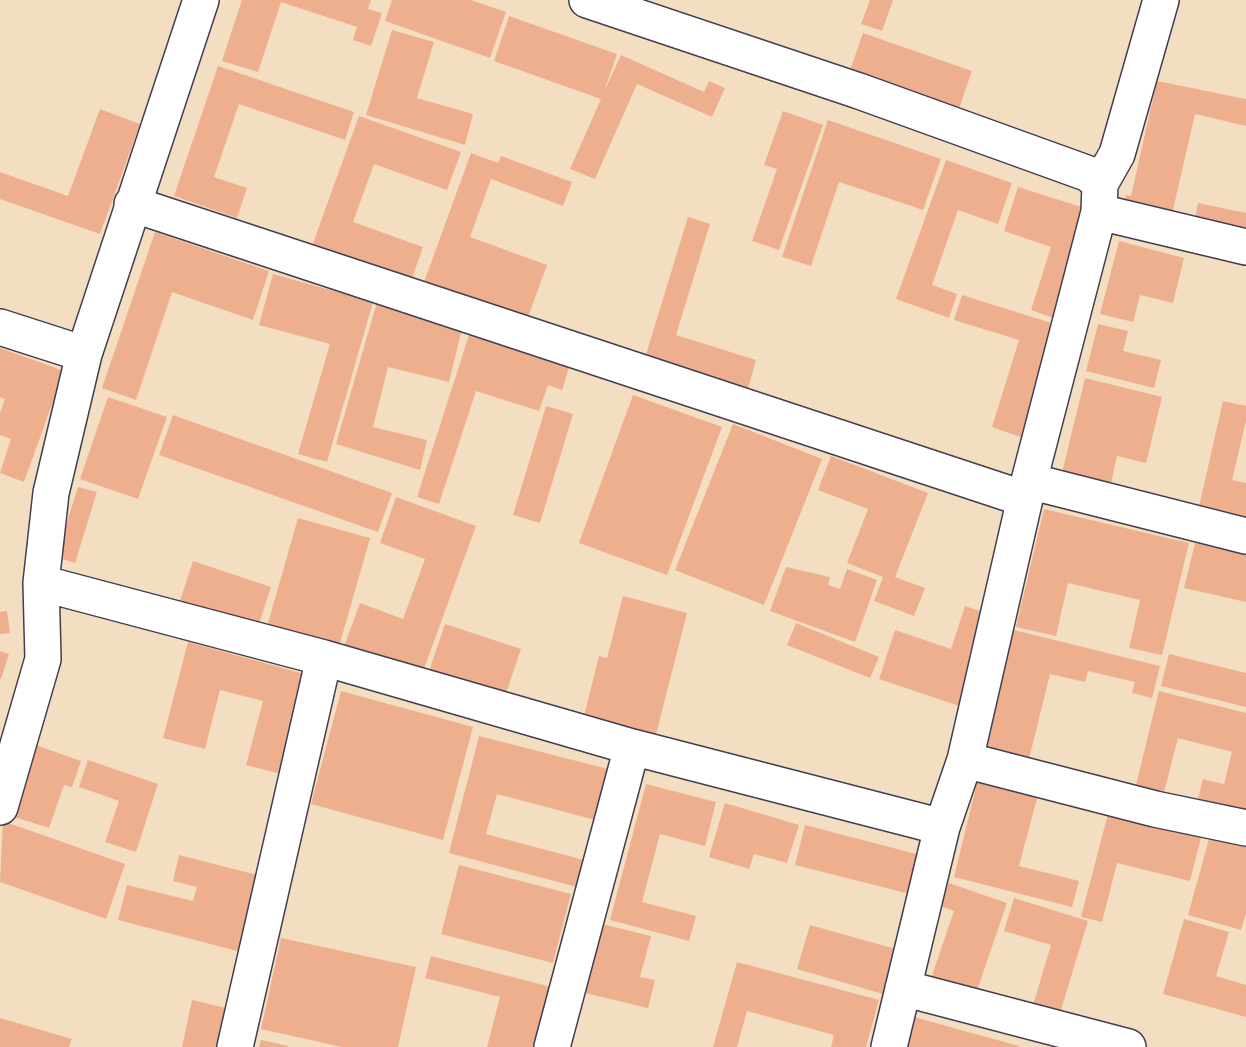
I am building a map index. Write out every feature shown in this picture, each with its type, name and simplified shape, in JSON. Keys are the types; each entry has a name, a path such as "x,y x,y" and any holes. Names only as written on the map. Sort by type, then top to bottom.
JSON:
{"street":[{"path":"0,807 43,659 41,583 51,493 84,354 201,0"},
{"path":"587,0 859,91 1088,174 1100,198 1246,247"},
{"path":"888,1047 942,827 965,760 1027,490 1100,198 1117,154 1161,0"},
{"path":"132,204 1027,490 1246,536"},
{"path":"0,327 84,354"},
{"path":"41,583 324,657 632,747 942,827"},
{"path":"235,1047 324,657"},
{"path":"552,1047 632,747"},
{"path":"965,760 1155,809 1246,828"},
{"path":"903,988 1128,1047"}],"building":[{"path":"242,0 371,0 368,9 382,13 371,46 353,40 357,27 281,2 258,72 222,61"},
{"path":"392,0 471,0 506,12 490,58 385,21"},
{"path":"870,0 893,0 882,31 861,24"},
{"path":"509,16 617,54 604,92 621,55 704,92 709,81 725,88 712,117 637,84 595,179 570,169 601,99 494,61"},
{"path":"392,30 434,42 417,98 473,114 465,145 366,115"},
{"path":"863,33 972,71 956,117 847,79"},
{"path":"218,66 354,112 345,140 239,104 214,177 247,188 237,218 174,196"},
{"path":"1157,81 1246,99 1246,126 1195,114 1170,223 1122,212 1126,195 1131,196"},
{"path":"100,109 140,124 100,234 0,199 0,172 68,196"},
{"path":"783,111 823,125 779,250 752,241 777,169 764,165"},
{"path":"359,116 461,152 447,190 374,164 353,222 423,247 411,281 312,246"},
{"path":"828,120 941,159 923,210 839,182 811,266 782,257"},
{"path":"471,153 498,163 501,156 572,182 563,206 491,179 470,237 547,265 527,320 424,282"},
{"path":"946,160 1012,183 998,224 958,210 932,285 957,294 949,318 896,299"},
{"path":"1018,187 1091,210 1056,319 1031,310 1051,247 1004,231"},
{"path":"1198,203 1246,213 1246,236 1194,226"},
{"path":"688,217 710,224 676,335 756,360 747,392 644,361"},
{"path":"155,232 269,271 253,320 172,292 136,400 102,388"},
{"path":"1119,241 1184,258 1173,303 1140,295 1133,322 1100,314"},
{"path":"273,274 373,302 327,462 298,454 330,344 259,325"},
{"path":"962,295 1061,326 1026,439 992,427 1019,340 954,320"},
{"path":"377,302 463,325 449,382 388,367 373,427 427,440 420,470 336,444"},
{"path":"1098,324 1128,331 1123,351 1161,360 1154,388 1086,371"},
{"path":"470,332 570,364 562,390 548,385 539,411 476,391 439,504 417,497"},
{"path":"0,348 64,371 24,482 0,473 11,439 0,435 0,413 5,399 0,397"},
{"path":"1085,378 1162,397 1146,463 1117,456 1109,493 1060,481"},
{"path":"633,395 722,427 667,575 579,543"},
{"path":"108,397 167,417 138,499 80,479"},
{"path":"1223,401 1246,406 1246,421 1232,480 1246,483 1246,522 1198,511"},
{"path":"546,406 573,414 540,523 513,515"},
{"path":"173,415 392,493 378,532 159,455"},
{"path":"733,424 822,459 764,605 675,570"},
{"path":"831,456 928,493 895,577 925,588 914,616 874,601 883,577 847,563 868,509 818,490"},
{"path":"78,487 97,492 75,563 56,557"},
{"path":"396,497 476,526 421,677 343,649 360,603 403,619 425,559 380,543"},
{"path":"1044,509 1189,543 1162,655 1129,648 1140,600 1068,583 1056,636 1016,627"},
{"path":"298,518 370,538 338,650 266,630"},
{"path":"1195,543 1246,555 1246,602 1184,588"},
{"path":"193,561 271,587 256,633 178,607"},
{"path":"786,567 830,577 828,585 840,589 847,569 877,580 855,642 770,611"},
{"path":"623,596 687,613 654,742 582,724 599,656 607,658"},
{"path":"965,606 983,612 969,656 975,658 959,706 879,679 895,630 951,649"},
{"path":"7,611 10,633 0,634 0,612"},
{"path":"796,623 879,657 870,678 787,645"},
{"path":"445,624 521,649 503,702 427,677"},
{"path":"1014,630 1160,666 1152,698 1132,693 1135,682 1088,671 1085,682 1050,674 1029,759 985,748"},
{"path":"188,642 308,675 281,774 246,765 263,701 220,690 205,749 163,738"},
{"path":"0,651 9,654 1,679 0,679"},
{"path":"1169,654 1246,673 1246,707 1161,686"},
{"path":"341,691 473,727 443,840 311,804"},
{"path":"1159,691 1246,713 1246,811 1198,799 1203,779 1224,784 1232,752 1178,738 1163,796 1135,789"},
{"path":"479,736 612,770 599,821 497,794 486,834 584,860 577,887 449,853"},
{"path":"30,743 81,761 72,787 64,785 49,828 5,814"},
{"path":"88,760 158,784 136,852 105,842 119,801 79,787"},
{"path":"979,775 1039,791 1019,866 1079,881 1072,907 954,877"},
{"path":"646,784 716,802 705,846 660,834 642,902 696,916 689,941 610,920"},
{"path":"725,803 799,825 787,863 754,854 749,869 709,857"},
{"path":"1110,806 1203,830 1190,881 1117,863 1102,922 1081,917"},
{"path":"3,821 125,864 106,919 0,882"},
{"path":"805,825 924,856 914,895 795,865"},
{"path":"1211,832 1246,842 1246,913 1241,930 1188,915"},
{"path":"179,855 265,877 245,953 118,920 127,885 193,901 197,887 173,881"},
{"path":"459,865 571,894 553,963 441,934"},
{"path":"949,883 1007,903 973,1002 928,987 954,911 940,906"},
{"path":"1014,898 1088,921 1057,1023 1030,1015 1051,945 1004,931"},
{"path":"1184,919 1229,932 1216,976 1246,985 1246,1017 1163,994"},
{"path":"602,924 651,936 640,977 655,980 648,1008 585,993"},
{"path":"810,925 896,949 883,994 797,969"},
{"path":"281,938 416,967 398,1047 342,1047 261,1029"},
{"path":"431,956 555,988 539,1047 487,1047 500,997 425,978"},
{"path":"737,962 879,1000 866,1047 831,1047 834,1035 747,1011 737,1047 713,1047"},
{"path":"192,1000 226,1008 217,1047 182,1047"},
{"path":"914,1017 1019,1046 1019,1047 906,1047"},
{"path":"0,1018 72,1039 69,1047 0,1047"},
{"path":"261,1040 288,1046 288,1047 259,1047"}]}
